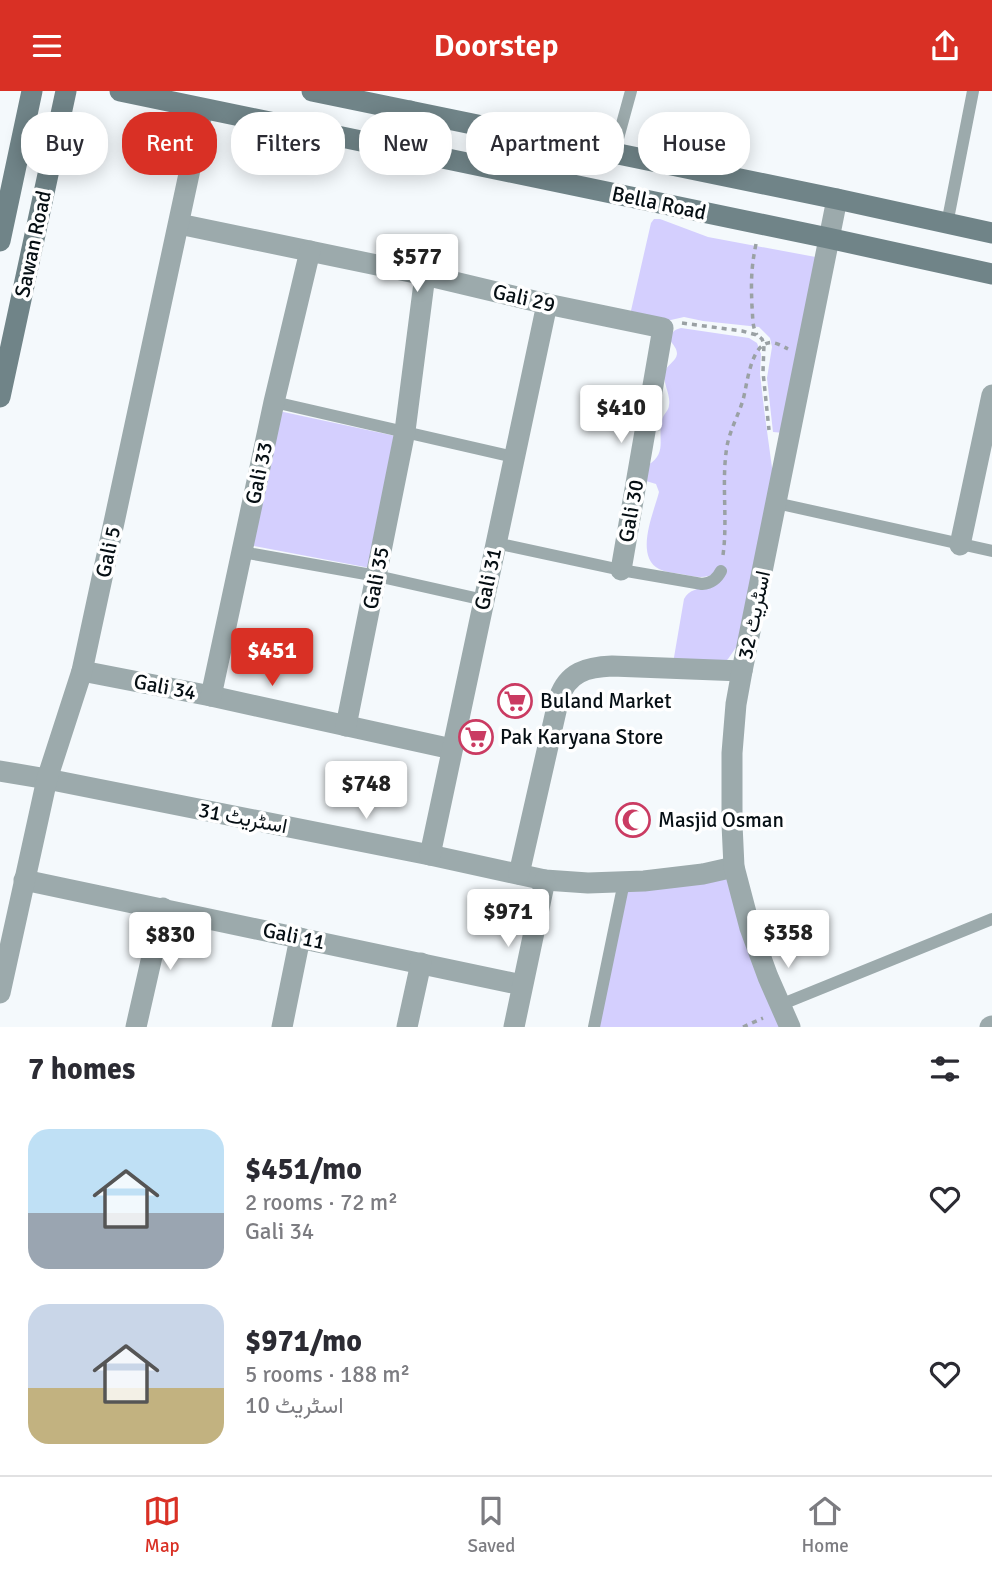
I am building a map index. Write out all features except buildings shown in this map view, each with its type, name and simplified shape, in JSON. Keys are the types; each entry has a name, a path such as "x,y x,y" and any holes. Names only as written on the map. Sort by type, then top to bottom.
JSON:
{"street":[{"name":"Sawan Road","path":"0,241 32,91"},
{"name":"Sawan Road","path":"0,397 66,91"},
{"name":"Bella Road","path":"120,91 359,141"},
{"name":"Bella Road","path":"312,91 466,123"},
{"name":"Gali 5","path":"0,993 47,779 82,671 203,109"},
{"name":"Bella Road","path":"624,155 992,233"},
{"name":"Bella Road","path":"452,160 992,274"},
{"name":"اسٹریٹ 32","path":"790,1027 750,928 734,867 732,753 742,671 837,199"},
{"name":"Gali 29","path":"179,224 663,328"},
{"name":"Gali 33","path":"211,696 274,403 310,251"},
{"name":"Gali 35","path":"345,726 405,431 425,275"},
{"name":"Gali 31","path":"430,855 547,304"},
{"name":"Gali 30","path":"621,570 663,328"},
{"path":"960,544 992,395"},
{"path":"519,874 559,698 568,681 583,671 612,666 742,671"},
{"name":"Gali 34","path":"82,671 211,696 452,749"},
{"name":"اسٹریٹ 31","path":"0,771 545,880 624,882 672,878 734,867"},
{"name":"Gali 11","path":"24,880 522,985"},
{"path":"513,1027 545,880"},
{"path":"136,1027 163,908"},
{"path":"282,1027 300,938"},
{"path":"407,1027 421,963"}],"lane":[{"path":"624,117 631,91"},
{"path":"947,224 972,91"},
{"path":"274,403 514,457"},
{"path":"776,503 992,551"},
{"path":"496,543 702,584 717,578 721,571"},
{"path":"242,552 377,576 484,600"},
{"path":"594,1027 624,882"},
{"path":"780,1005 992,919"}],"path":[{"path":"761,224 751,280 754,330 764,344 763,372 770,434"},
{"path":"663,328 684,322 757,335"},
{"path":"721,571 728,439 743,401 753,359 764,344 770,342 795,353 804,361"}],"shaded area":[{"path":"654,219 708,237 821,258 784,433 773,432 767,378 772,347 770,338 759,327 684,317 662,322 630,315"},
{"path":"681,328 749,338 757,343 761,354 760,374 773,475 737,646 722,664 672,669 684,599 691,591 709,586 718,573 700,577 664,571 652,563 648,554 648,533 659,492 656,484 646,481 648,465 660,450 662,420 669,401 665,372 677,354 670,340 673,332"},
{"path":"279,411 400,437 370,568 249,545"},
{"path":"734,868 790,1027 594,1027 624,882"}],"place":[{"name":"Buland Market","path":"515,701"},
{"name":"Pak Karyana Store","path":"476,737"},
{"name":"Masjid Osman","path":"633,820"}]}
